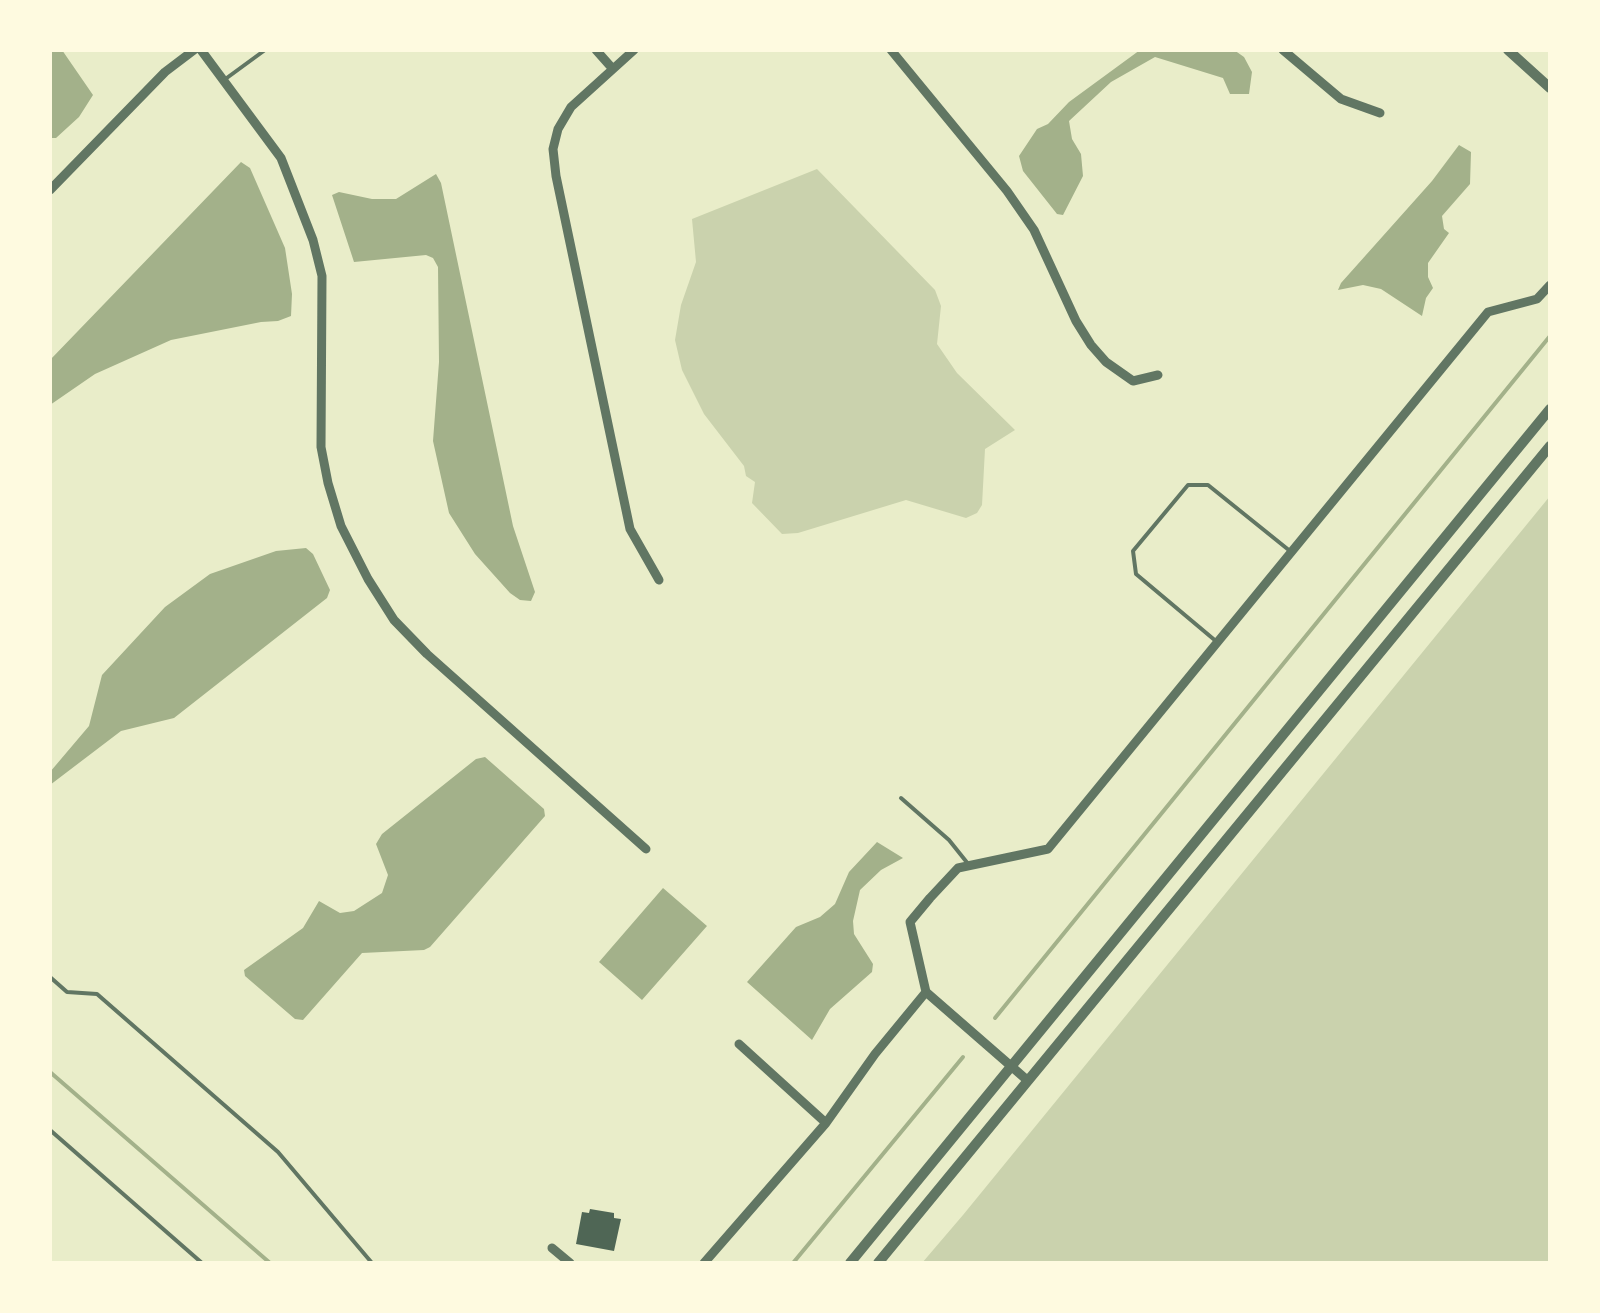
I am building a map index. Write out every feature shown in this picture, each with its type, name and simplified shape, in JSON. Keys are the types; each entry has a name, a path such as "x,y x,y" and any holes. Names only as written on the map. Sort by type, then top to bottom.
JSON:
{"street":[{"path":"50,190 165,72 198,50 281,158 314,240 322,276 324,333 321,447 342,526 368,580 394,620 427,654 646,849"},
{"path":"596,50 612,68"},
{"path":"634,50 571,107 558,129 553,148 630,529 659,580"},
{"path":"891,50 1034,230 1091,345 1106,362 1133,381 1158,376"},
{"path":"1283,50 1342,100 1380,113"},
{"path":"1508,50 1550,88"},
{"path":"1028,1080 926,992 910,922 958,868 1048,849 1488,312 1538,299 1550,286"},
{"path":"850,1263 1550,410"},
{"path":"878,1263 1550,446"},
{"path":"704,1263 826,1123 926,992"},
{"path":"740,1044 826,1123"},
{"path":"552,1248 570,1263"}],"lane":[{"path":"224,80 266,50"},
{"path":"1217,642 1136,574 1134,551 1144,538 1188,486 1208,485 1291,552"},
{"path":"901,798 949,840 969,865"},
{"path":"50,977 67,992 97,994 278,1152 372,1263"},
{"path":"50,1130 202,1263"}],"shaded area":[{"path":"50,50 62,50 93,95 79,117 56,138 50,138"},
{"path":"1140,50 1234,50 1244,57 1252,72 1249,94 1230,94 1223,78 1155,57 1111,82 1069,121 1072,139 1081,154 1083,176 1063,215 1057,214 1023,171 1019,156 1037,129"},
{"path":"1459,145 1471,152 1470,184 1442,216 1444,229 1449,233 1428,263 1433,288 1422,316 1381,289 1363,285 1338,290 1432,181"},
{"path":"241,162 250,168 285,248 291,316 171,340 95,374 50,405 50,360"},
{"path":"817,169 935,290 941,306 937,344 957,373 1015,430 985,449 982,505 977,513 966,518 906,500 798,533 782,534 752,503 755,482 746,476 744,466 704,414 682,370 675,340 681,305 696,262 692,219"},
{"path":"436,174 513,526 535,592 531,601 510,593 475,554 449,513 433,441 439,362 438,267 426,255 354,262 332,195 339,192 396,199"},
{"path":"1550,496 1550,1263 922,1263 963,1215"},
{"path":"306,548 313,554 330,590 327,598 174,718 121,731 50,785 50,772 89,726 102,675 165,607 210,574 276,551"},
{"path":"485,757 544,809 545,816 430,947 362,953 303,1020 295,1019 245,976 244,970 303,928 319,901 340,913 354,911 382,893 388,875 376,844 382,834 476,759"},
{"path":"877,842 903,858 881,870 860,890 854,934 873,964 872,972 830,1009 812,1040 747,982 796,927 820,917 835,904 849,872"},
{"path":"663,888 707,926 642,1000 599,962"}],"building":[{"path":"590,1209 614,1213 614,1218 621,1219 614,1251 576,1244 582,1212 589,1213"}],"waterway":[{"path":"995,1018 1550,336"},
{"path":"793,1263 963,1057"},
{"path":"50,1072 270,1263"}]}
